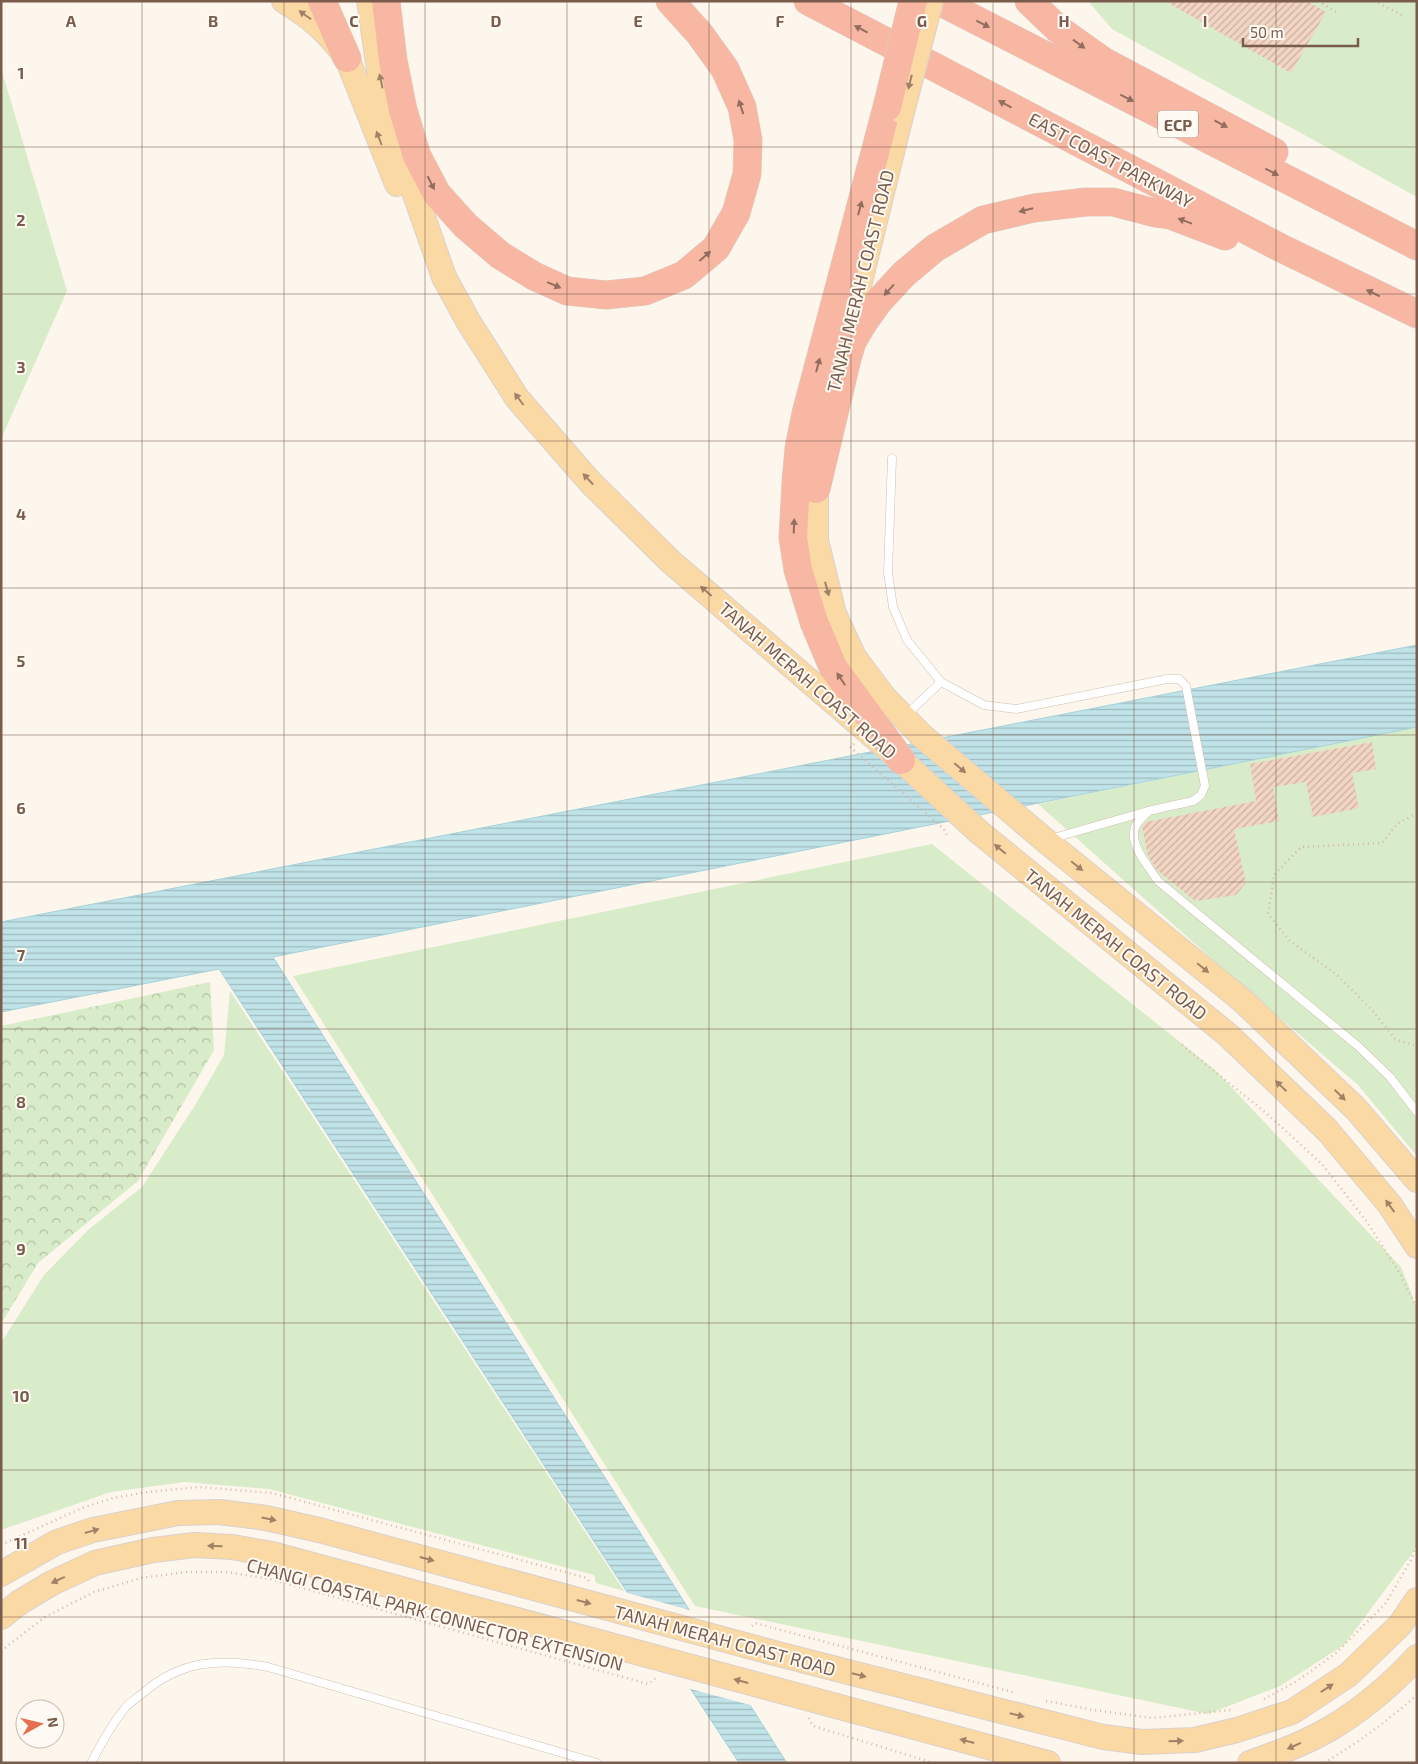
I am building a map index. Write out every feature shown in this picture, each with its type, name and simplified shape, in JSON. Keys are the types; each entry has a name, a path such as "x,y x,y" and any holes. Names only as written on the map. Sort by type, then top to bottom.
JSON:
{"highway":[{"path":"322,1 347,58"},
{"path":"386,1 393,60 403,110 417,156 437,194 473,232 500,255 534,276 567,291 606,295 645,291 684,275 716,248 736,213 747,174 748,140 742,108 725,69 700,33 670,1"},
{"name":"EAST COAST PARKWAY","path":"808,1 1281,248 1417,314"},
{"path":"901,760 833,667 814,622 800,579 793,538 796,474 806,413 894,110 913,1"},
{"name":"ECP","path":"939,1 1417,246"},
{"path":"1029,1 1058,29 1103,61 1399,218 1417,230"},
{"path":"816,489 847,359 852,342 863,322 878,302 916,263 935,248 984,220 1034,208 1086,202 1113,202 1170,215 1241,244 1261,250 1281,248"}],"main road":[{"path":"284,1 318,24 334,40 347,58 397,186 444,277"},
{"name":"TANAH MERAH COAST ROAD","path":"368,1 381,83 410,180 444,277 468,321 518,398 590,482 670,560 901,760 979,832 1228,1035 1328,1130 1390,1205 1417,1246"},
{"name":"TANAH MERAH COAST ROAD","path":"931,1 894,110 824,424 816,489 816,540 834,614 854,658 884,697 922,736 1242,1000 1356,1109 1417,1180"},
{"path":"1228,1035 1242,1024 1244,1014 1242,1000"},
{"name":"TANAH MERAH COAST ROAD","path":"1,1574 57,1542 93,1530 178,1513 219,1512 266,1518 319,1530 778,1654 1103,1737 1142,1742 1195,1740 1237,1730 1292,1712 1348,1675 1400,1626 1417,1600"},
{"name":"TANAH MERAH COAST ROAD","path":"1,1617 20,1602 52,1583 95,1563 153,1550 195,1545 232,1547 272,1554 1048,1763"},
{"path":"1250,1763 1292,1748 1331,1728 1370,1700 1417,1656"}],"lane":[{"path":"892,458 888,573 893,607 907,640 940,682 984,705 1016,709 1167,679 1179,679 1186,686 1205,786 1202,795 1193,801 1148,811 1046,840"},
{"path":"903,717 940,682"},
{"path":"1148,811 1139,820 1134,831 1136,847 1158,881 1359,1047 1390,1077 1417,1112"},
{"path":"91,1763 126,1707 154,1684 179,1670 208,1663 240,1661 268,1667 597,1763"}],"path":[{"path":"1318,1 1338,13"},
{"path":"1374,1 1404,16"},
{"path":"860,755 944,829 947,835"},
{"path":"1417,813 1397,824 1382,843 1301,847 1274,875 1268,914 1290,941 1337,975 1365,1003 1396,1040 1417,1046"},
{"path":"1182,1045 1266,1114 1322,1164 1367,1222 1398,1272 1417,1308"},
{"path":"1264,1700 1297,1682 1336,1653 1386,1604 1412,1558 1417,1544"},
{"name":"CHANGI COASTAL PARK CONNECTOR EXTENSION","path":"1,1651 45,1617 94,1592 140,1578 186,1572 226,1572 270,1579 648,1684 657,1677 663,1678"},
{"path":"749,1630 755,1623 1021,1695"},
{"path":"1324,1763 1348,1749 1386,1722 1417,1695"},
{"path":"1038,1699 1094,1710 1152,1718 1238,1710"},
{"path":"801,1715 809,1717 813,1726 935,1762"}],"green space":[{"path":"1088,1 1417,1 1417,197 1112,29"},
{"path":"1,68 67,291 1,439"},
{"path":"1417,727 1417,1156 1358,1085 1238,982 1038,804"},
{"path":"932,844 1215,1070 1401,1267 1417,1308 1417,1547 1344,1645 1280,1686 1208,1714 695,1606 293,976"},
{"path":"210,982 214,1050 138,1181 38,1263 1,1324 1,1026"},
{"path":"230,991 624,1591 596,1583 594,1575 269,1489 185,1482 111,1492 1,1530 1,1343 44,1275 88,1230 142,1187 197,1102 224,1055"}],"water":[{"path":"1417,645 1417,727 273,957 787,1763 739,1763 219,969 1,1012 1,922"}],"pier":[{"path":"624,1592 693,1611 754,1706 687,1688"}],"building":[{"path":"1165,1 1307,1 1326,12 1291,73"},
{"path":"1372,742 1376,769 1352,773 1359,808 1313,817 1306,782 1273,787 1279,821 1234,829 1246,883 1236,895 1195,901 1157,870 1148,856 1142,826 1146,822 1256,801 1250,764"}]}
